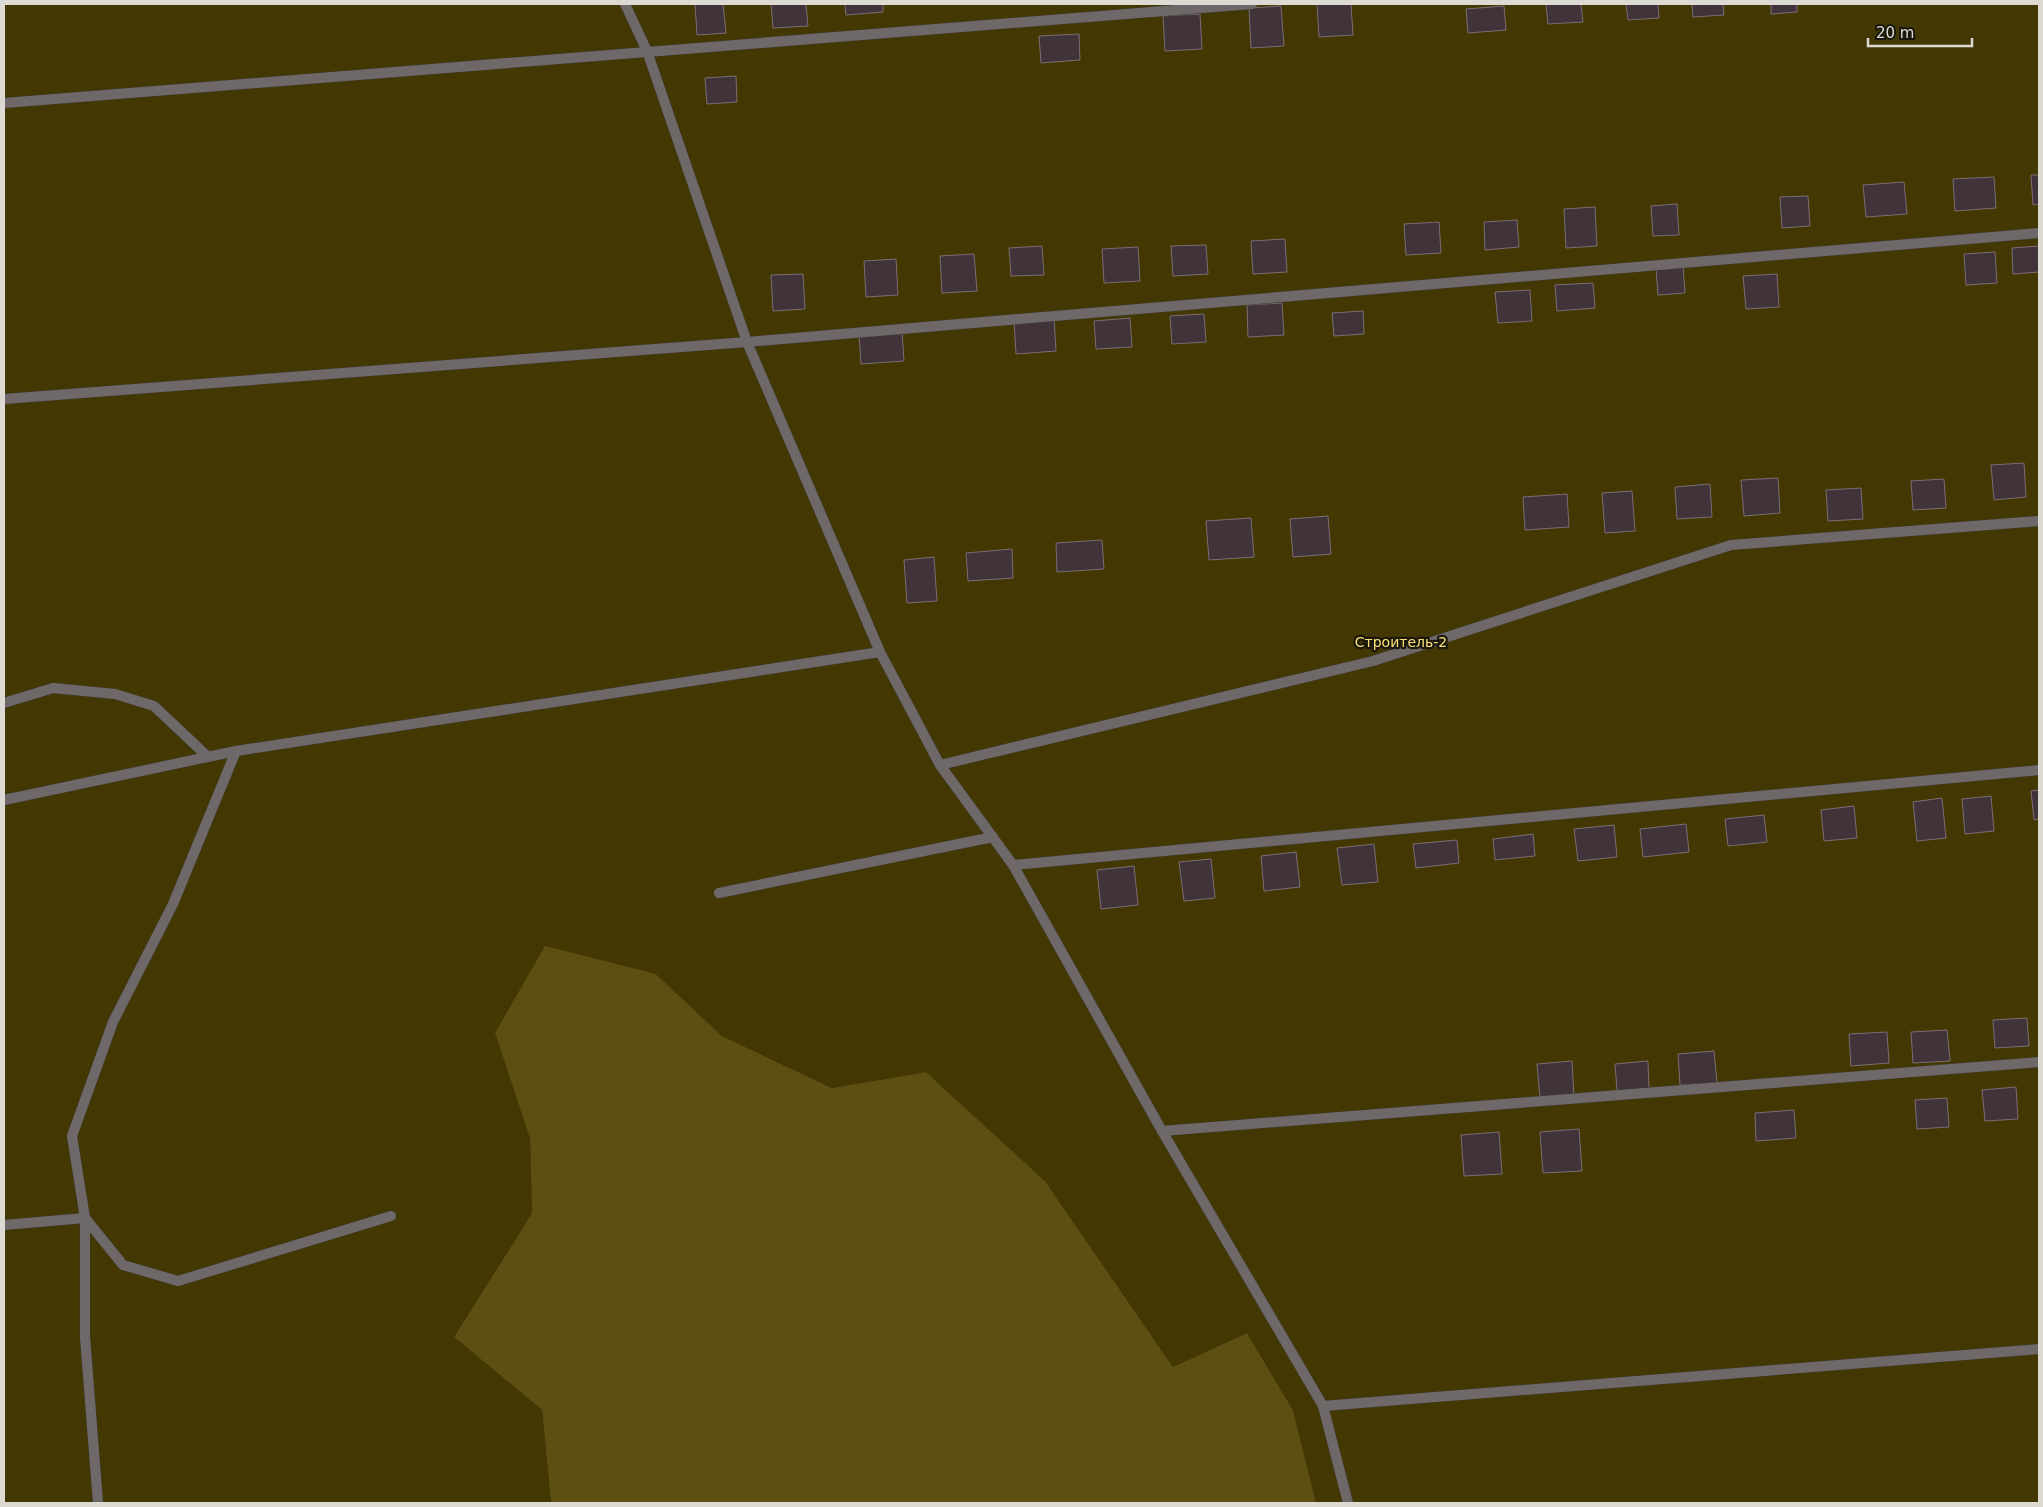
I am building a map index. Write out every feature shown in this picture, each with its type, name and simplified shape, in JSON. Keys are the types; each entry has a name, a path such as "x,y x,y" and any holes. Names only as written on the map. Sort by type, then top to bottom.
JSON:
{"lane":[{"path":"625,4 648,51 747,342 880,652 940,765 1013,865 1162,1131 1323,1406 1348,1503"},
{"path":"4,103 1252,4"},
{"path":"4,398 747,342 2039,233"},
{"path":"940,765 1373,661 1731,545 2039,521"},
{"path":"4,800 236,751 880,652"},
{"path":"4,702 53,688 115,694 154,706 208,757"},
{"path":"98,1503 85,1338 85,1218 72,1136 113,1022 173,904 236,751"},
{"path":"1013,865 2039,770"},
{"path":"719,893 993,837"},
{"path":"1162,1131 2039,1062"},
{"path":"85,1218 124,1265 178,1281 391,1216"},
{"path":"4,1225 85,1218"},
{"path":"1323,1406 2039,1349"}],"green space":[{"name":"Строитель-2","path":"4,4 2039,4 2039,1503 1316,1503 1293,1410 1247,1333 1173,1367 1045,1181 926,1072 832,1088 722,1036 656,974 495,1033 530,1139 532,1213 454,1337 542,1410 551,1503 4,1503"}],"shaded area":[{"path":"545,946 656,974 722,1036 832,1088 926,1072 1045,1181 1173,1367 1247,1333 1293,1410 1316,1503 551,1503 542,1410 454,1337 532,1213 530,1139 495,1033"}],"building":[{"path":"695,4 723,4 726,33 697,35"},
{"path":"771,4 806,4 808,26 773,28"},
{"path":"845,4 883,4 883,12 846,15"},
{"path":"1317,4 1351,4 1353,35 1319,37"},
{"path":"1546,4 1581,4 1583,22 1548,24"},
{"path":"1626,4 1658,4 1659,18 1628,20"},
{"path":"1692,4 1723,4 1724,15 1693,17"},
{"path":"1771,4 1797,4 1797,12 1771,14"},
{"path":"1281,6 1284,46 1251,48 1249,8"},
{"path":"1504,6 1506,30 1468,33 1466,9"},
{"path":"1200,14 1202,49 1165,51 1163,16"},
{"path":"1079,34 1080,60 1041,63 1039,36"},
{"path":"736,76 737,102 707,104 705,78"},
{"path":"2031,175 2039,175 2039,204 2033,205"},
{"path":"1994,177 1996,208 1955,211 1953,179"},
{"path":"1904,182 1907,214 1866,217 1863,185"},
{"path":"1808,196 1810,226 1782,228 1780,197"},
{"path":"1677,204 1679,235 1653,236 1651,206"},
{"path":"1595,207 1597,246 1566,248 1564,209"},
{"path":"1517,220 1519,247 1485,250 1484,222"},
{"path":"1439,222 1441,253 1406,255 1404,224"},
{"path":"1285,239 1287,272 1253,274 1251,241"},
{"path":"1206,245 1208,274 1173,276 1171,246"},
{"path":"1042,246 1044,275 1011,276 1009,248"},
{"path":"2039,246 2039,272 2013,274 2012,248"},
{"path":"1138,247 1140,281 1104,283 1102,249"},
{"path":"1995,252 1997,283 1966,285 1964,254"},
{"path":"974,254 977,291 942,293 940,256"},
{"path":"896,259 898,295 866,297 864,261"},
{"path":"1683,266 1685,293 1658,295 1656,268"},
{"path":"803,274 805,309 773,311 771,275"},
{"path":"1777,274 1779,307 1746,309 1743,276"},
{"path":"1593,283 1595,308 1557,311 1555,285"},
{"path":"1530,290 1532,321 1498,323 1495,292"},
{"path":"1282,303 1284,335 1248,337 1247,305"},
{"path":"1363,311 1364,334 1334,336 1332,313"},
{"path":"1204,314 1206,342 1172,344 1170,316"},
{"path":"1054,318 1056,351 1016,354 1014,321"},
{"path":"1130,318 1132,347 1096,349 1094,321"},
{"path":"902,331 904,361 861,364 859,334"},
{"path":"2024,463 2026,497 1994,500 1991,465"},
{"path":"1778,478 1780,513 1744,516 1741,480"},
{"path":"1944,479 1946,508 1913,510 1911,481"},
{"path":"1710,484 1712,517 1677,519 1675,487"},
{"path":"1861,488 1863,519 1828,521 1826,490"},
{"path":"1632,491 1635,531 1605,533 1602,493"},
{"path":"1567,494 1569,527 1525,530 1523,497"},
{"path":"1328,516 1331,554 1293,557 1290,519"},
{"path":"1251,518 1254,557 1209,560 1206,521"},
{"path":"1102,540 1104,569 1057,572 1056,543"},
{"path":"1012,549 1013,578 968,581 966,553"},
{"path":"934,557 937,601 907,603 904,560"},
{"path":"2039,790 2039,819 2034,820 2031,791"},
{"path":"1991,796 1994,831 1965,834 1962,799"},
{"path":"1942,798 1946,838 1917,841 1913,802"},
{"path":"1854,806 1857,838 1824,841 1821,810"},
{"path":"1764,815 1767,842 1728,846 1725,819"},
{"path":"1686,824 1689,852 1643,857 1640,829"},
{"path":"1614,825 1617,857 1578,861 1574,829"},
{"path":"1533,834 1535,856 1495,860 1493,839"},
{"path":"1457,840 1459,863 1416,868 1413,844"},
{"path":"1374,844 1378,882 1342,885 1337,848"},
{"path":"1296,852 1300,887 1264,891 1261,856"},
{"path":"1211,859 1215,898 1184,901 1179,862"},
{"path":"1134,866 1138,905 1101,909 1097,870"},
{"path":"2027,1018 2029,1046 1995,1048 1993,1020"},
{"path":"1947,1030 1950,1061 1913,1063 1911,1032"},
{"path":"1887,1032 1889,1063 1851,1066 1849,1034"},
{"path":"1714,1051 1717,1083 1680,1085 1678,1054"},
{"path":"1572,1061 1574,1097 1540,1099 1537,1064"},
{"path":"1648,1061 1649,1089 1617,1091 1615,1064"},
{"path":"2016,1087 2018,1119 1985,1121 1982,1090"},
{"path":"1947,1098 1949,1127 1917,1129 1915,1100"},
{"path":"1794,1110 1796,1138 1756,1141 1755,1113"},
{"path":"1579,1129 1582,1171 1543,1173 1540,1132"},
{"path":"1499,1132 1502,1174 1464,1176 1461,1135"}]}
